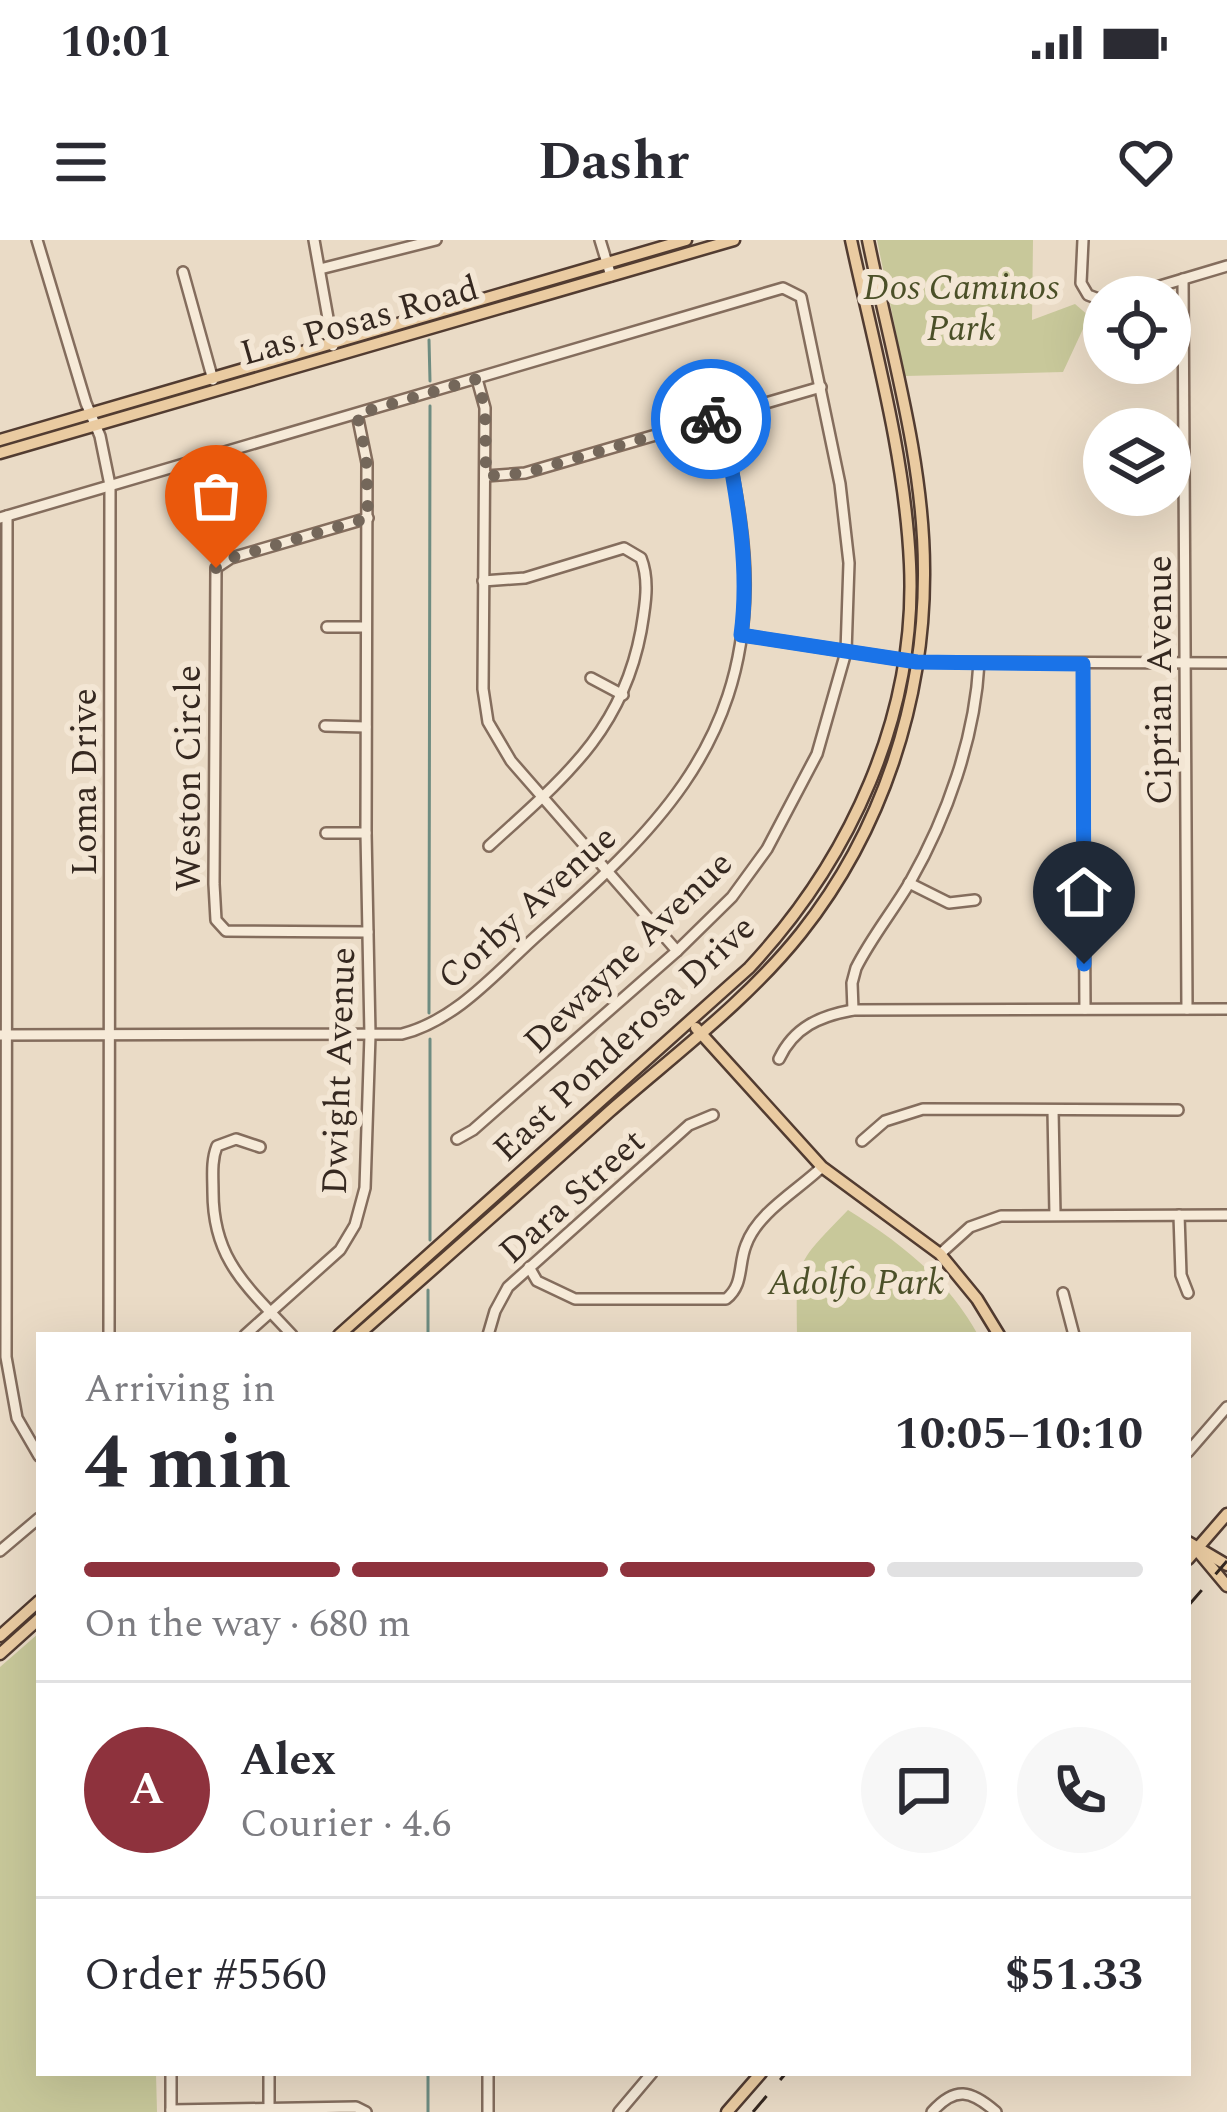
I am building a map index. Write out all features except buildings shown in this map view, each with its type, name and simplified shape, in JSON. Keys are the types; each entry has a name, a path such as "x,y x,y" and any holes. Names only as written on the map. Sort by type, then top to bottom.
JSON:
{"main road":[{"name":"Las Posas Road","path":"0,440 335,357 686,240"},
{"name":"Las Posas Road","path":"0,452 333,343 734,240"},
{"name":"East Ponderosa Drive","path":"851,240 907,520 911,661"},
{"name":"East Ponderosa Drive","path":"361,1332 696,1027 780,934 835,857 854,821 911,661 924,581 921,515 868,240"},
{"name":"East Ponderosa Drive","path":"342,1332 696,1027"},
{"path":"696,1027 822,1167 940,1254 997,1332"},
{"path":"1191,1550 1227,1514"},
{"path":"1191,1550 1227,1565"},
{"path":"1191,1550 1227,1586"},
{"path":"0,1636 36,1604"},
{"path":"0,1654 36,1622"},
{"path":"727,2112 757,2076"}],"street":[{"name":"Loma Drive","path":"37,240 110,485 109,1332"},
{"path":"314,240 335,357"},
{"path":"320,269 436,240"},
{"path":"600,240 609,269"},
{"path":"1083,240 1083,286"},
{"path":"1190,276 1227,266"},
{"path":"183,272 213,380"},
{"name":"Dewayne Avenue","path":"457,1139 677,952 742,884 779,830 817,754 845,652 848,538 806,308 793,290 783,289 477,379"},
{"path":"36,1451 17,1418 7,1377 3,517 477,379 485,408 483,689 488,722 500,746 677,952"},
{"name":"Ciprian Avenue","path":"1184,384 1187,1009"},
{"path":"486,476 525,473 821,387"},
{"name":"Dwight Avenue","path":"248,1332 340,1250 360,1211 365,1187 370,1035 368,518 366,455 357,414"},
{"name":"Corby Avenue","path":"4,1035 370,1035 421,1029 453,1010 609,872 663,815 696,766 731,682 741,635 743,549 722,416"},
{"name":"Weston Circle","path":"368,518 231,558 216,568 214,884 216,920 231,932 368,932"},
{"path":"483,580 525,578 617,548 638,555 646,575 644,614 623,694 588,752 489,846"},
{"path":"327,627 365,627"},
{"path":"741,635 911,661 1227,663"},
{"path":"853,1010 856,968 909,883 960,764 980,663"},
{"path":"1083,664 1084,1009"},
{"path":"592,678 623,694"},
{"path":"325,726 366,727"},
{"path":"326,833 366,833"},
{"path":"909,883 949,903 975,900"},
{"path":"779,1059 792,1036 811,1023 853,1010 1227,1009"},
{"path":"862,1142 885,1121 913,1110 1178,1110"},
{"path":"1053,1110 1055,1215"},
{"name":"Dara Street","path":"489,1332 500,1299 529,1267 689,1125 713,1115"},
{"path":"260,1147 236,1139 217,1146 213,1222 222,1252 289,1332"},
{"path":"529,1267 537,1281 575,1299 726,1299 737,1288 744,1249 756,1227 822,1167"},
{"path":"940,1254 962,1232 985,1220 1011,1215 1227,1215"},
{"path":"1180,1215 1181,1275 1188,1293"},
{"path":"1063,1293 1073,1332"},
{"path":"1191,1449 1227,1407"},
{"path":"0,1551 36,1521"},
{"path":"171,2076 171,2111 356,2107 366,2112"},
{"path":"269,2076 269,2111"},
{"path":"488,2076 488,2112"},
{"path":"619,2112 649,2076"},
{"path":"932,2112 960,2092 977,2096 996,2112"}],"green space":[{"name":"Dos Caminos Park","path":"877,240 1033,240 1032,320 1075,304 1083,311 1083,329 1063,372 905,376"},
{"name":"Adolfo Park","path":"848,1210 922,1264 976,1332 797,1332 799,1277 818,1242"},
{"path":"36,1636 36,2076 156,2076 157,2112 0,2112 0,1667"}],"waterway":[{"path":"429,340 430,381"},
{"path":"429,1013 430,406"},
{"path":"430,1039 430,1240"},
{"path":"428,1290 428,1332"},
{"path":"428,2076 428,2112"}],"railway":[{"path":"1191,1603 1227,1561"},
{"path":"753,2112 783,2076"}],"way so far":[{"path":"216,568 231,558 368,518 366,455 357,414 477,379 485,408 486,476 525,473 711,419"}],"route":[{"path":"711,419 722,416 740,516 745,566 741,635 917,662 1083,664 1084,964"}]}
